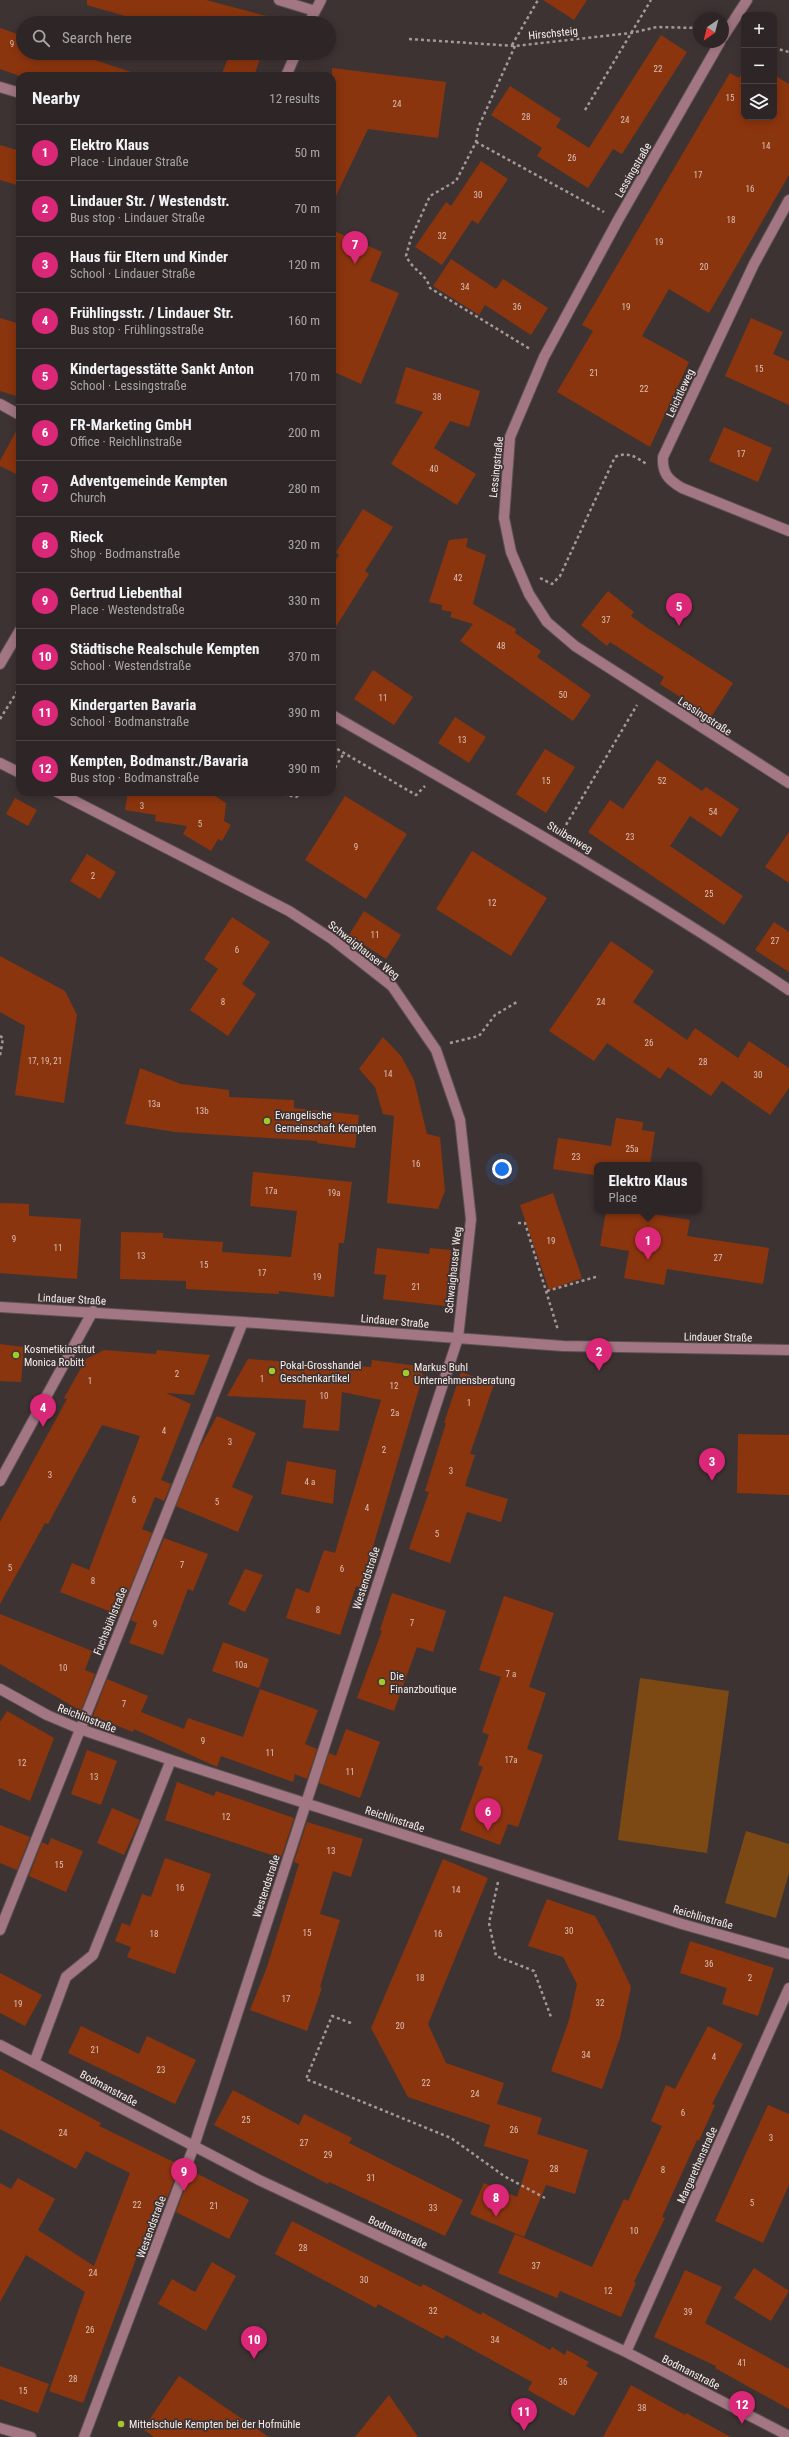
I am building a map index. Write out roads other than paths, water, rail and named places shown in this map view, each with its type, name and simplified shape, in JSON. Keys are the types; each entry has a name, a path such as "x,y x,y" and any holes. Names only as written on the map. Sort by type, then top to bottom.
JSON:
{"street":[{"path":"279,0 315,11"},
{"path":"312,16 321,0"},
{"path":"729,28 747,0"},
{"name":"Lessingstraße","path":"717,48 618,220 544,357 510,437 504,518 511,552 529,594 547,622 575,646 789,783"},
{"path":"288,72 293,60"},
{"path":"0,87 16,92"},
{"name":"Leichtleweg","path":"789,200 754,264 663,457 662,468 671,482 682,488 789,531"},
{"path":"0,404 16,413"},
{"path":"0,664 16,637"},
{"name":"Stuibenweg","path":"336,717 556,842 721,945 789,990"},
{"path":"0,763 16,771"},
{"name":"Schwaighauser Weg","path":"65,796 289,911 332,938 392,986 436,1050 460,1120 470,1219 458,1338"},
{"name":"Lindauer Straße","path":"0,1307 93,1311 563,1346 789,1350"},
{"path":"0,1481 93,1311"},
{"name":"Fuchsbühlstraße","path":"0,1930 242,1322"},
{"name":"Westendstraße","path":"84,2437 194,2146 458,1338"},
{"name":"Reichlinstraße","path":"0,1688 47,1715 80,1729 171,1760 682,1924 789,1954"},
{"path":"34,2063 66,1977 93,1955 171,1760"},
{"name":"Margarethenstraße","path":"626,2352 789,1988"},
{"name":"Bodmanstraße","path":"0,2045 259,2180 626,2352 789,2436"},
{"path":"0,2428 31,2437"}],"place":[{"name":"Adventgemeinde Kempten","path":"355,264"},
{"name":"Kindertagesstätte Sankt Anton","path":"679,626"},
{"name":"Evangelische Gemeinschaft Kempten","path":"267,1121"},
{"name":"Elektro Klaus","path":"648,1260"},
{"name":"Kosmetikinstitut Monica Robitt","path":"16,1355"},
{"name":"Pokal-Grosshandel Geschenkartikel","path":"272,1371"},
{"name":"Lindauer Str. / Westendstr.","path":"599,1371"},
{"name":"Markus Buhl Unternehmensberatung","path":"406,1373"},
{"name":"Frühlingsstr. / Lindauer Str.","path":"43,1427"},
{"name":"Haus für Eltern und Kinder","path":"712,1481"},
{"name":"Die Finanzboutique","path":"382,1682"},
{"name":"FR-Marketing GmbH","path":"488,1831"},
{"name":"Gertrud Liebenthal","path":"184,2191"},
{"name":"Rieck","path":"496,2217"},
{"name":"Städtische Realschule Kempten","path":"254,2359"},
{"name":"Mittelschule Kempten bei der Hofmühle","path":"121,2424"},
{"name":"Kempten, Bodmanstr./Bavaria","path":"742,2424"},
{"name":"Kindergarten Bavaria","path":"524,2431"}]}
